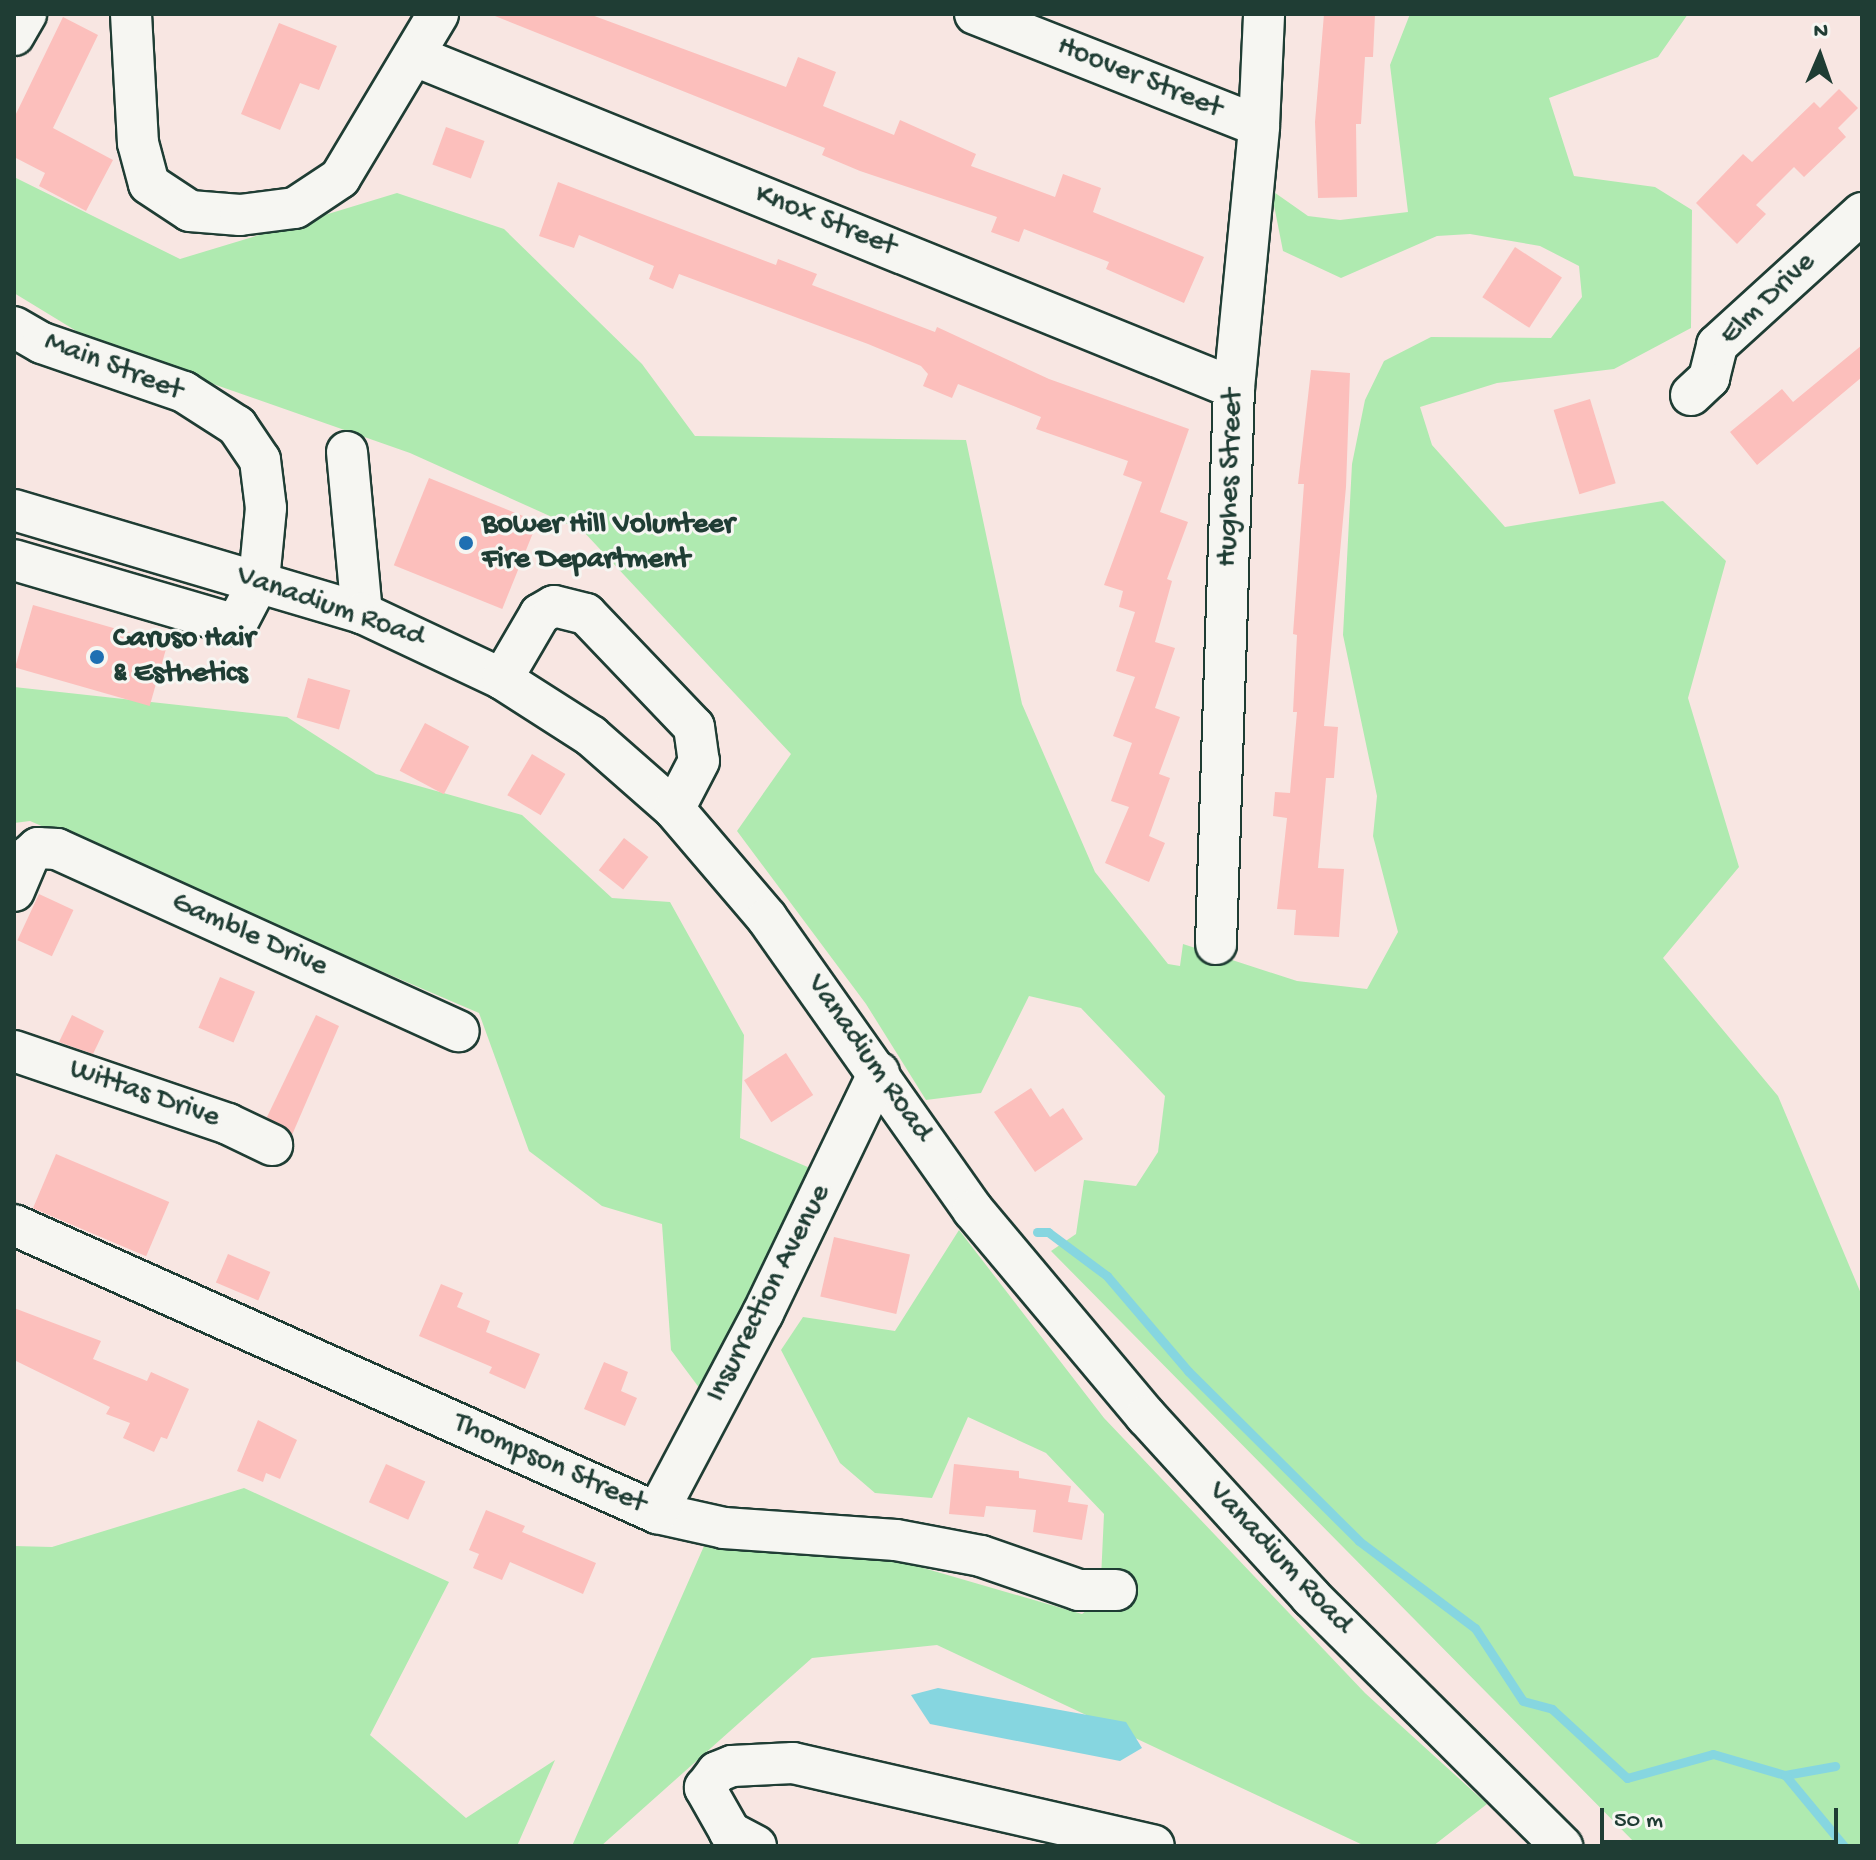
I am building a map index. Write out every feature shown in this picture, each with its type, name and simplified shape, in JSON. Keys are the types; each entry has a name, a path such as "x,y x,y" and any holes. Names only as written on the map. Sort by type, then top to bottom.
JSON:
{"street":[{"path":"14,35 26,14"},
{"path":"131,14 138,143 149,184 190,211 240,215 295,208 340,178 438,14"},
{"name":"Hoover Street","path":"975,14 1259,126"},
{"name":"Hughes Street","path":"1216,944 1234,388 1259,126 1264,14"},
{"name":"Knox Street","path":"415,56 1234,388"},
{"name":"Elm Drive","path":"1691,395 1709,378 1717,345 1862,213"},
{"name":"Main Street","path":"14,327 42,343 184,392 237,426 260,460 266,508 259,581"},
{"path":"347,452 362,613"},
{"name":"Vanadium Road","path":"19,525 259,581 362,613 502,679 591,736 674,809 767,918 879,1072 973,1210 1146,1416 1311,1597 1562,1846"},
{"path":"14,560 236,625 259,581"},
{"path":"502,679 540,614 554,606 586,614 694,727 699,761 674,809"},
{"name":"Gamble Drive","path":"14,891 29,856 38,848 57,849 459,1031"},
{"name":"Wittas Drive","path":"14,1051 228,1124 272,1145"},
{"name":"Insurrection Avenue","path":"657,1513 763,1313 879,1072"},
{"name":"Thompson Street","path":"14,1225 657,1513 724,1528 896,1540 981,1556 1079,1590 1116,1590"},
{"path":"756,1846 730,1832 705,1788 717,1772 732,1766 793,1763 1049,1833 1154,1846"}],"green space":[{"path":"1410,14 1688,14 1658,57 1549,98 1574,176 1655,187 1692,210 1691,328 1614,369 1497,383 1420,407 1432,445 1505,527 1663,501 1726,561 1688,698 1739,867 1663,958 1778,1096 1862,1296 1862,1846 1638,1846 1051,1251 1076,1234 1084,1180 1136,1186 1158,1152 1165,1096 1081,1008 1029,996 981,1093 926,1100 866,1004 737,831 791,754 583,531 410,453 96,343 14,293 14,177 180,259 397,193 504,229 642,364 695,436 966,440 1022,704 1095,872 1168,964 1180,966 1183,944 1297,981 1367,989 1398,932 1373,836 1377,796 1343,635 1352,464 1365,400 1384,361 1431,337 1551,338 1582,297 1579,266 1540,246 1470,234 1437,236 1341,278 1283,251 1271,190 1308,216 1340,220 1408,212 1390,65"},
{"path":"14,687 287,717 376,774 522,815 612,898 670,902 744,1035 740,1138 810,1168 703,1393 671,1350 662,1224 602,1206 529,1151 479,1013 30,821 14,823"},
{"path":"959,1230 1104,1418 1365,1693 1487,1804 1433,1846 1365,1846 937,1645 812,1658 601,1846 572,1846 704,1546 896,1560 1082,1614 1100,1600 1104,1514 1046,1453 968,1417 932,1498 875,1493 840,1463 781,1350 803,1317 895,1331"},
{"path":"244,1488 449,1582 370,1735 466,1818 555,1760 517,1846 14,1846 14,1546 52,1547"}],"water":[{"path":"938,1688 1126,1722 1142,1748 1120,1761 930,1724 911,1695"}],"building":[{"path":"490,14 589,14 786,87 798,57 836,72 823,106 894,135 900,120 976,154 971,166 1055,197 1063,174 1101,188 1093,212 1204,257 1184,303 1106,269 1109,262 1024,229 1019,242 991,232 997,217 860,171 822,155 825,148"},
{"path":"1324,14 1375,14 1373,57 1365,57 1361,124 1356,124 1357,197 1318,198 1315,122"},
{"path":"63,17 98,35 53,128 113,160 86,211 39,186 45,173 14,157 14,118"},
{"path":"279,23 337,46 319,90 300,83 280,130 241,114"},
{"path":"1839,89 1858,108 1838,128 1846,137 1804,177 1794,167 1756,205 1766,214 1737,244 1696,203 1743,154 1752,162 1814,102 1820,108"},
{"path":"446,127 485,141 471,179 432,165"},
{"path":"558,182 776,265 778,259 817,274 812,285 935,332 937,327 1049,379 1189,429 1160,512 1188,522 1167,579 1172,581 1155,642 1175,648 1155,708 1180,717 1159,774 1170,778 1149,836 1165,843 1149,882 1105,863 1129,807 1111,801 1132,743 1113,736 1135,677 1116,671 1135,612 1119,607 1123,591 1104,585 1142,482 1123,475 1128,461 1036,429 1041,417 958,384 952,398 923,386 928,374 921,366 868,344 679,274 673,289 649,279 654,266 579,235 574,248 539,236"},
{"path":"1515,247 1562,277 1529,328 1482,297"},
{"path":"1862,345 1862,377 1757,465 1730,432 1782,389 1793,402"},
{"path":"1311,370 1350,373 1346,487 1324,726 1338,727 1334,778 1326,778 1318,868 1344,869 1339,937 1294,935 1296,910 1277,909 1287,818 1273,816 1275,792 1290,793 1297,712 1293,712 1297,635 1293,634 1304,484 1298,484"},
{"path":"1590,399 1616,483 1579,494 1554,410"},
{"name":"Bower Hill Volunteer Fire Department","path":"429,478 537,522 502,609 394,565"},
{"path":"33,605 168,644 150,706 15,667"},
{"path":"308,678 350,690 339,730 297,717"},
{"path":"425,723 469,746 444,794 400,771"},
{"path":"532,754 565,774 541,815 507,795"},
{"path":"624,838 648,857 623,889 599,870"},
{"path":"39,894 73,910 52,956 17,940"},
{"path":"220,977 255,992 233,1042 199,1028"},
{"path":"72,1015 104,1031 93,1054 59,1042"},
{"path":"316,1015 339,1026 292,1135 267,1117"},
{"path":"786,1053 813,1095 771,1122 744,1080"},
{"path":"1031,1088 1050,1117 1063,1108 1083,1139 1035,1172 994,1112"},
{"path":"56,1154 169,1202 146,1256 33,1208"},
{"path":"834,1237 910,1255 896,1314 820,1296"},
{"path":"228,1254 270,1272 258,1301 216,1283"},
{"path":"441,1284 463,1293 457,1307 490,1321 486,1332 540,1354 525,1389 489,1373 492,1367 419,1336"},
{"path":"14,1308 101,1341 93,1359 147,1381 151,1372 189,1389 167,1439 161,1437 154,1452 123,1438 130,1423 106,1414 110,1407 14,1360"},
{"path":"604,1362 628,1372 621,1391 637,1398 625,1426 584,1409"},
{"path":"258,1420 297,1440 280,1479 266,1473 263,1482 237,1471"},
{"path":"386,1464 425,1481 408,1520 369,1502"},
{"path":"954,1464 1019,1471 1019,1478 1071,1486 1068,1502 1088,1505 1082,1540 1033,1532 1036,1510 986,1506 984,1517 949,1514"},
{"path":"486,1510 525,1526 522,1532 596,1563 583,1594 510,1562 502,1580 473,1568 479,1554 469,1550"}],"waterway":[{"path":"1037,1232 1048,1232 1107,1276 1188,1371 1359,1541 1475,1628 1523,1701 1552,1709 1627,1778 1713,1754 1785,1775 1835,1766"},
{"path":"1785,1775 1844,1846"}],"place":[{"name":"Bower Hill Volunteer Fire Department","path":"466,543"},
{"name":"Caruso Hair & Esthetics","path":"97,657"}]}
